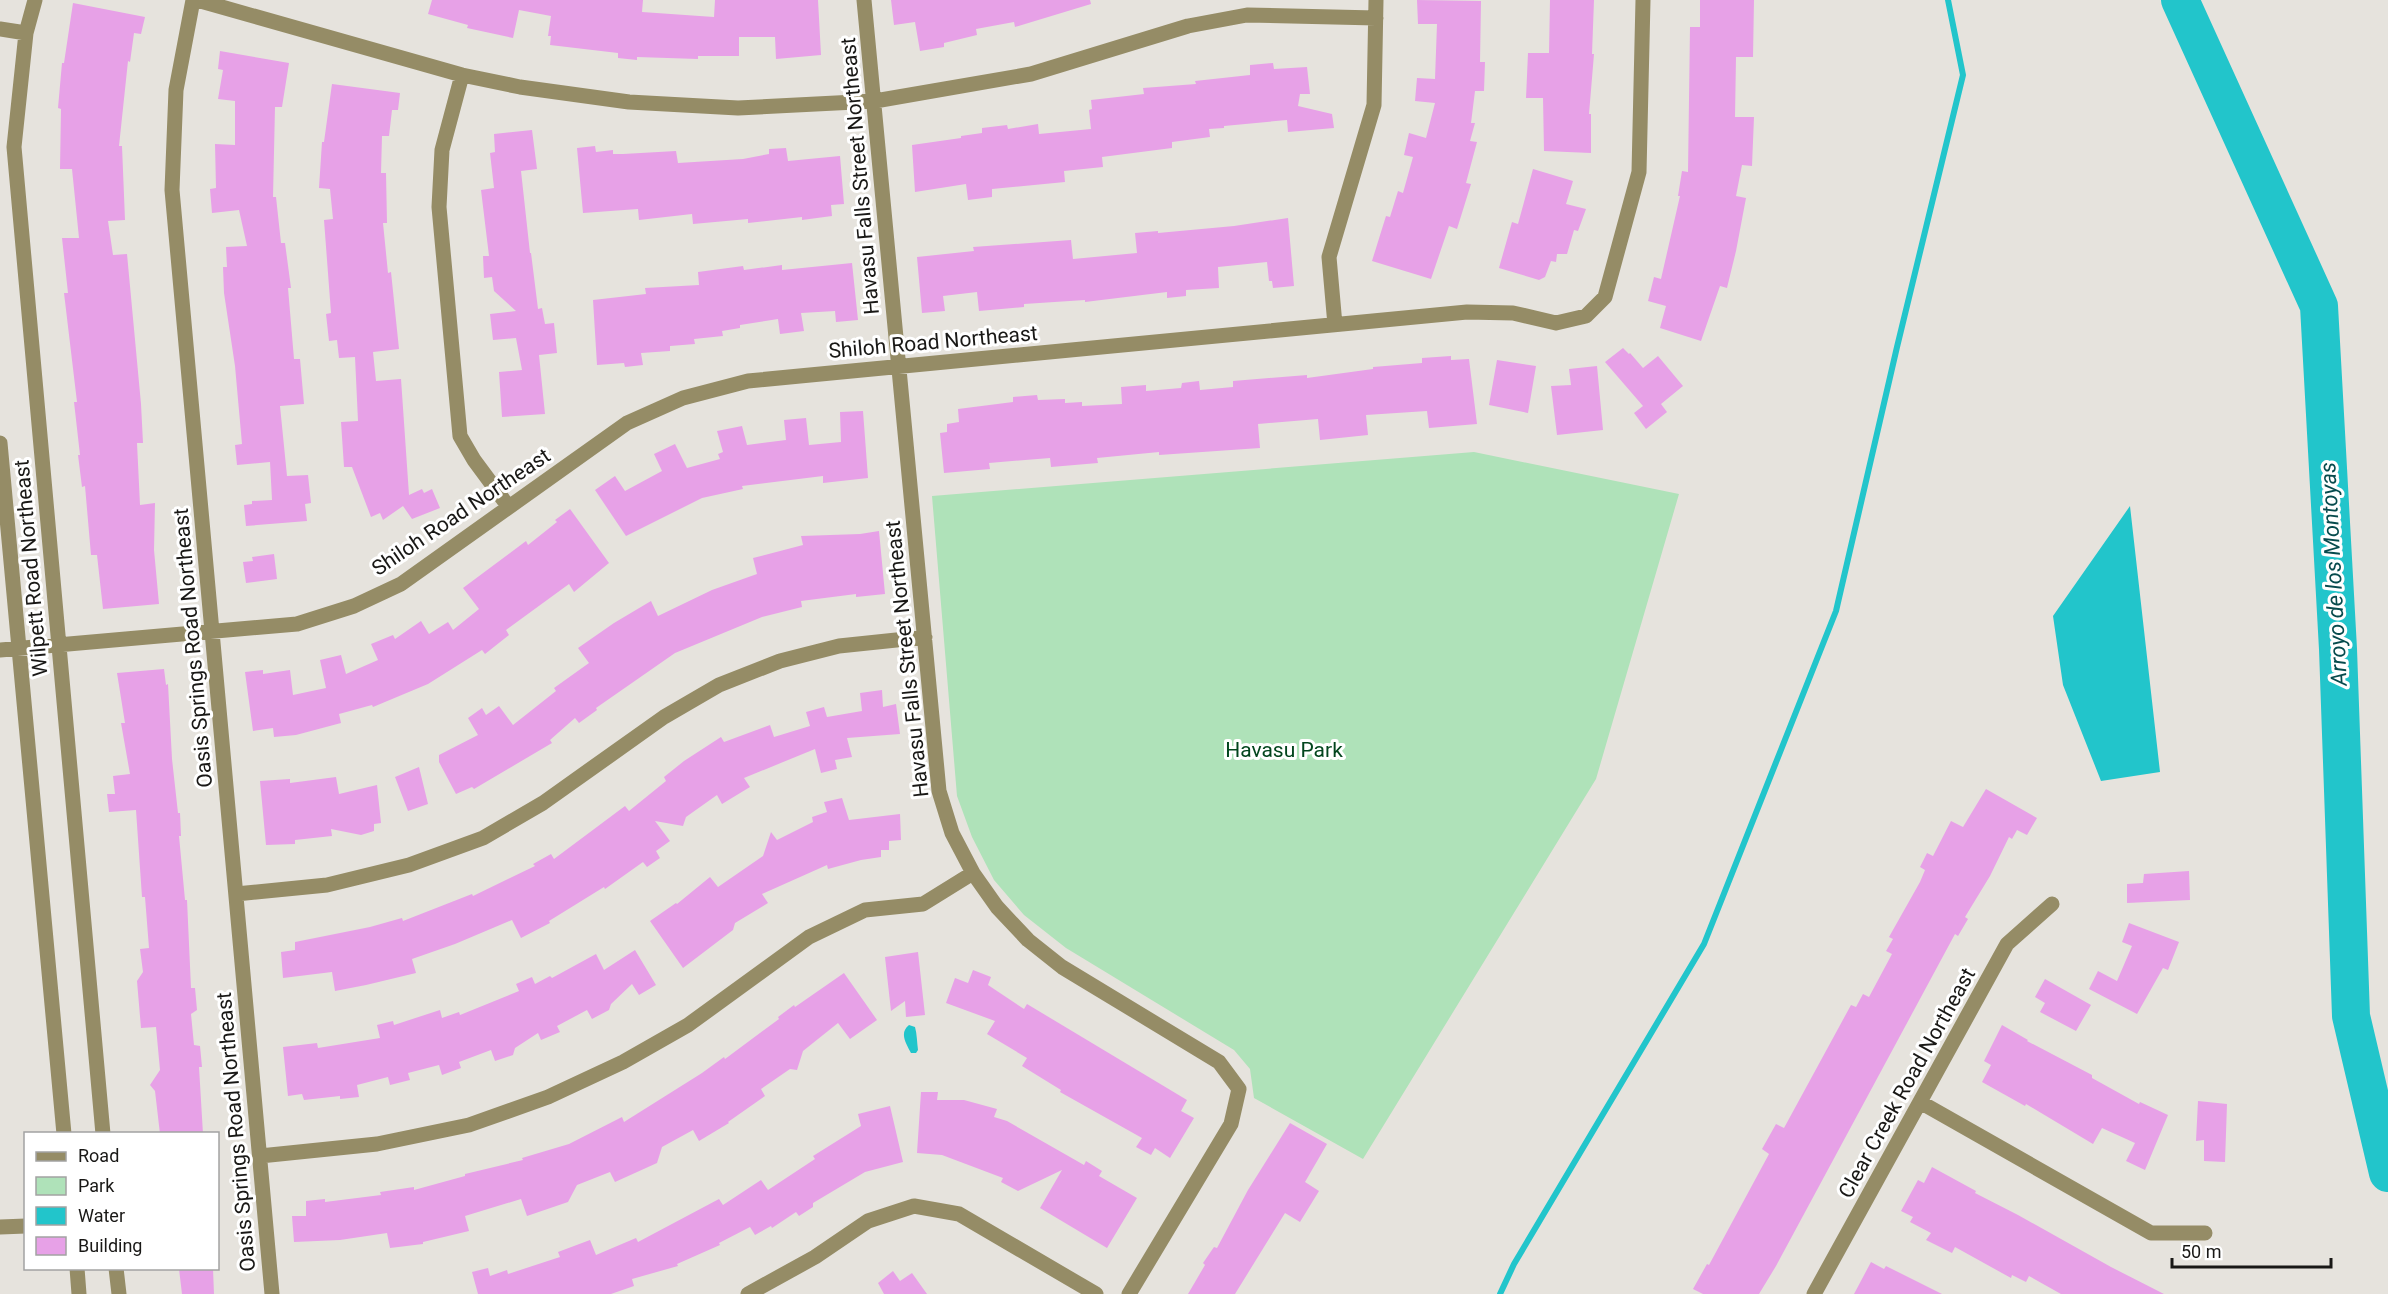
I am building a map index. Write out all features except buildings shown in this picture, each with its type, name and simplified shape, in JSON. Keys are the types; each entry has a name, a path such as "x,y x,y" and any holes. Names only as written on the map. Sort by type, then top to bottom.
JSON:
{"street":[{"name":"Wilpett Road Northeast","path":"35,0 26,33 14,147 103,1132"},
{"path":"195,0 462,75 520,87 629,102 738,108 875,101 1030,74 1188,26 1247,15 1376,18"},
{"name":"Oasis Springs Road Northeast","path":"195,0 176,90 172,190 272,1294"},
{"name":"Havasu Falls Street Northeast","path":"864,0 939,791 952,833 974,873 998,907 1029,940 1062,967 1219,1062 1239,1089 1231,1124 1129,1294"},
{"path":"1335,325 1329,257 1374,105 1376,0"},
{"name":"Shiloh Road Northeast","path":"0,650 297,624 354,606 401,584 627,423 683,398 748,381 1467,312 1513,313 1556,323 1586,316 1605,297 1639,172 1643,0"},
{"path":"0,29 26,33"},
{"path":"462,75 442,150 439,207 460,436 474,460 508,506"},
{"name":"Wilpett Road Northeast","path":"0,443 64,1132"},
{"path":"236,894 327,885 409,865 483,838 543,803 664,717 719,685 780,661 839,646 925,637"},
{"path":"260,1156 377,1144 469,1125 548,1097 623,1062 688,1025 809,937 865,910 923,904 974,873"},
{"name":"Clear Creek Road Northeast","path":"1814,1294 2007,944 2052,904"},
{"path":"1920,1102 2151,1233 2205,1233"},
{"path":"748,1294 815,1257 868,1221 914,1206 959,1214 1096,1294"},
{"path":"0,1227 24,1226"},
{"path":"77,1270 79,1294"},
{"path":"116,1270 119,1294"}],"green space":[{"name":"Havasu Park","path":"1474,452 1679,494 1596,779 1363,1159 1254,1098 1250,1069 1234,1050 1066,948 1024,915 994,880 972,837 957,796 932,496"}],"water":[{"path":"2130,506 2160,772 2101,781 2063,685 2053,616"},
{"path":"909,1025 915,1027 918,1050 916,1053 911,1053 904,1038 904,1031"}],"waterway":[{"path":"1500,1294 1514,1264 1704,944 1836,611 1963,75 1948,0"},
{"name":"Arroyo de los Montoyas","path":"2180,0 2319,306 2338,649 2351,1016 2388,1173"}]}
